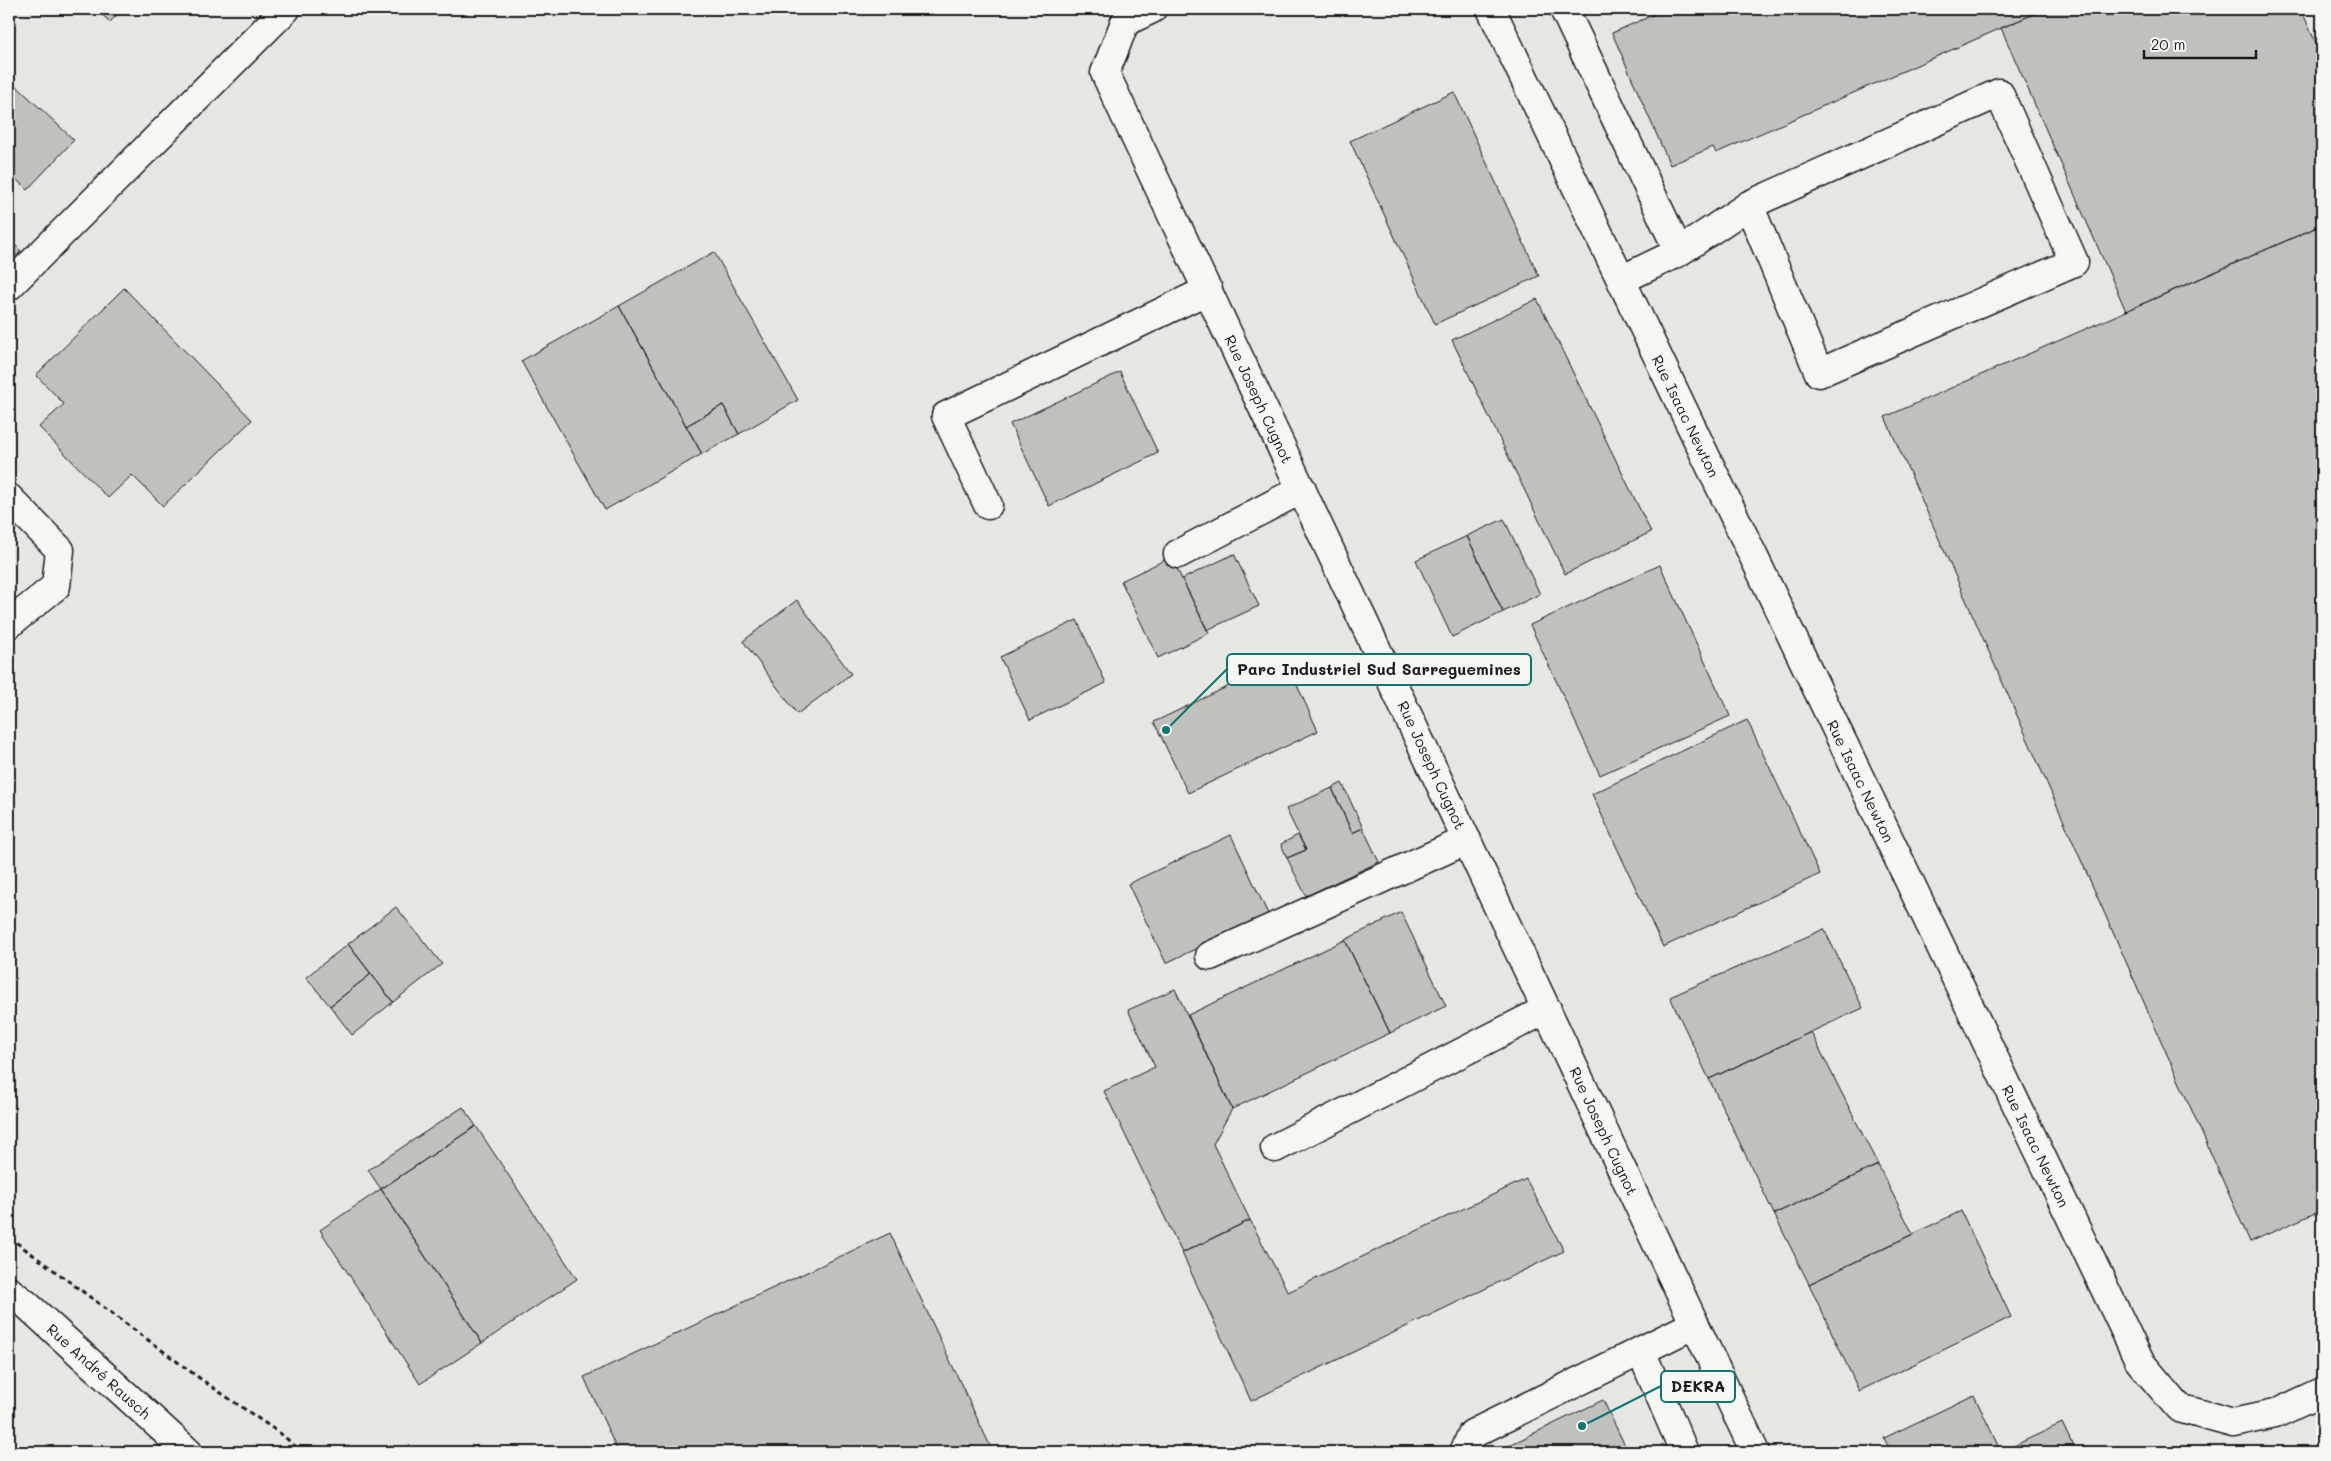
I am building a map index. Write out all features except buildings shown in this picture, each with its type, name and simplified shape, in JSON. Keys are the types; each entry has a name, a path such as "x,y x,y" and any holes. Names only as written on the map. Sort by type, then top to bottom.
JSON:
{"street":[{"path":"9,286 286,9"},
{"name":"Rue Joseph Cugnot","path":"1152,9 1125,22 1105,73 1756,1452"},
{"name":"Rue Isaac Newton","path":"1491,9 2140,1362 2179,1408 2233,1424 2275,1414 2322,1392"},
{"path":"1564,9 1679,252"},
{"path":"1621,280 1679,252 1749,205 1999,93 2074,262 1819,373 1749,205"},
{"path":"988,505 946,416 1208,290"},
{"path":"1178,554 1302,490"},
{"path":"9,498 60,550 56,586 9,624"},
{"path":"1210,956 1467,840"},
{"path":"1275,1148 1547,1010"},
{"name":"Rue André Rausch","path":"9,1291 188,1452"},
{"path":"1464,1452 1472,1434 1695,1324"},
{"path":"1641,1351 1684,1452"}],"path":[{"path":"9,1237 202,1380 281,1434 302,1452"}],"shaded area":[{"path":"9,9 2322,9 2322,1452 9,1452"}],"place":[{"name":"Parc Industriel Sud Sarreguemines","path":"1166,730"},
{"name":"DEKRA","path":"1582,1426"}]}
